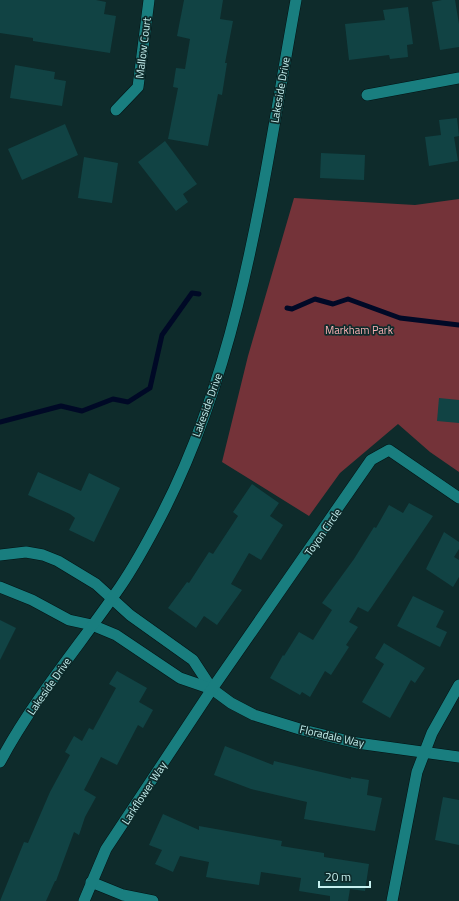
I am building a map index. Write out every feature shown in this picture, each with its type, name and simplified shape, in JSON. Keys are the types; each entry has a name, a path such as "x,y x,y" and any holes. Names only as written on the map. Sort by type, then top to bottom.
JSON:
{"street":[{"name":"Mallow Court","path":"116,110 138,87 149,0"},
{"name":"Lakeside Drive","path":"0,762 29,714 122,583 161,516 181,474 218,377 252,246 296,0"},
{"path":"367,95 459,78"},
{"name":"Toyon Circle","path":"212,689 371,460 389,450 459,498"},
{"name":"Floradale Way","path":"0,555 26,552 43,555 58,561 96,584 111,599 193,660 212,689"},
{"name":"Floradale Way","path":"0,587 32,600 69,620 92,625 116,635 180,678 212,689 231,703 254,714 303,730 357,743 459,757"},
{"path":"392,901 417,772 432,733 459,685"},
{"name":"Larkflower Way","path":"84,901 106,849 212,689"},
{"path":"91,882 123,895 153,901"}],"green space":[{"name":"Markham Park","path":"294,198 415,205 459,199 459,472 430,452 398,424 340,473 309,516 222,462 248,356"}],"building":[{"path":"0,0 96,0 106,2 104,14 116,16 110,53 33,41 33,38 0,33"},
{"path":"184,0 223,0 220,19 233,21 225,63 227,63 222,95 218,94 208,146 168,139 178,88 173,87 176,68 185,69 190,39 177,36"},
{"path":"455,0 459,24 459,47 440,50 432,2"},
{"path":"408,7 413,44 407,45 408,57 390,59 389,55 349,60 345,24 385,20 383,10"},
{"path":"15,65 55,72 54,79 66,81 62,106 10,98"},
{"path":"457,118 459,136 454,137 458,161 429,166 425,137 441,135 439,120"},
{"path":"65,124 78,155 22,180 8,149"},
{"path":"165,141 197,184 183,194 188,202 176,211 138,162"},
{"path":"321,153 365,155 364,180 320,178"},
{"path":"84,157 118,163 112,203 78,198"},
{"path":"439,398 459,400 459,423 437,421"},
{"path":"38,472 81,491 89,473 120,488 94,542 69,530 75,518 70,514 28,495"},
{"path":"252,484 279,503 270,516 283,525 261,560 249,553 231,584 242,590 217,625 204,616 196,628 168,608 187,582 189,583 209,552 213,554 238,516 233,512"},
{"path":"409,503 433,516 368,612 358,607 349,622 358,627 346,645 349,647 331,675 325,671 310,697 302,692 300,695 270,678 283,655 284,656 299,632 313,640 332,610 322,603 354,559 374,527 376,528 389,505 403,513"},
{"path":"444,532 459,542 459,549 454,557 459,560 459,577 453,587 426,569"},
{"path":"413,596 444,611 436,627 447,632 440,647 397,626"},
{"path":"0,620 16,628 0,660"},
{"path":"384,643 425,668 415,683 411,680 390,718 362,702 384,664 375,658"},
{"path":"117,671 147,688 139,702 153,710 143,728 138,725 117,765 101,757 84,790 96,797 85,817 79,835 74,832 56,881 46,901 0,901 24,842 28,843 50,792 70,755 65,752 74,736 82,741 89,728 93,730 116,688 109,684"},
{"path":"225,746 273,765 274,761 351,779 351,777 369,780 367,795 382,798 375,831 304,819 307,802 251,789 214,775"},
{"path":"443,797 459,800 459,845 435,840"},
{"path":"163,814 199,830 199,826 282,841 281,846 324,853 324,857 369,864 365,891 350,889 348,901 330,901 330,896 299,891 301,878 261,872 259,885 206,877 209,862 180,856 173,872 155,864 162,850 149,845"}],"waterway":[{"path":"0,422 61,406 82,411 113,399 128,402 150,388 162,335 192,293 199,294"},
{"path":"287,308 292,309 315,299 333,304 348,299 400,318 459,325"}]}
